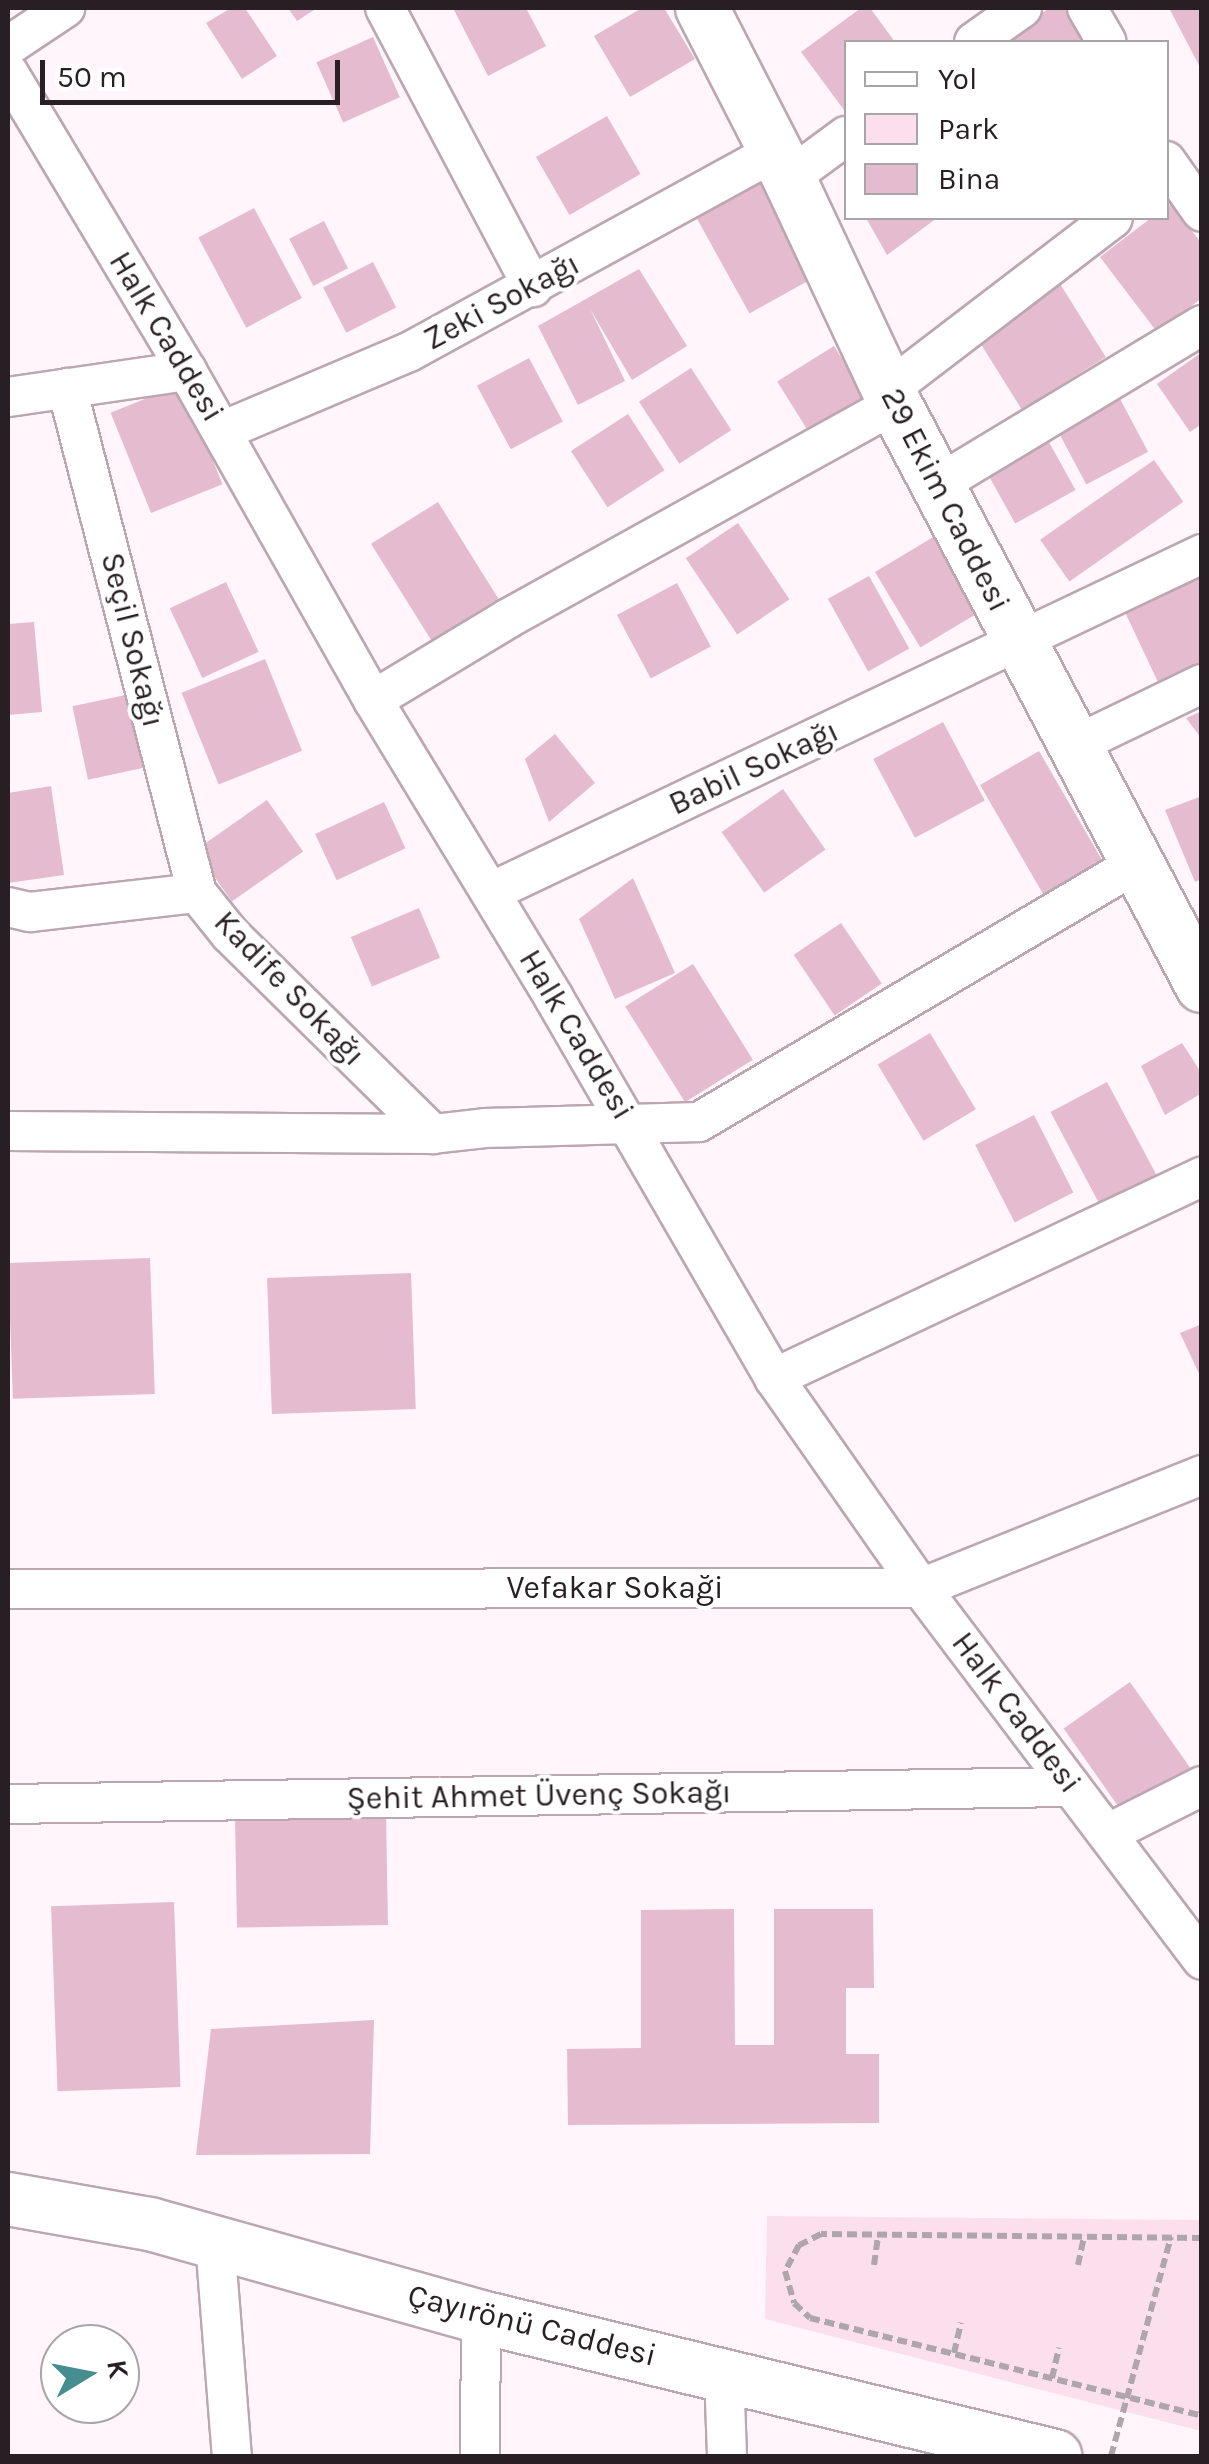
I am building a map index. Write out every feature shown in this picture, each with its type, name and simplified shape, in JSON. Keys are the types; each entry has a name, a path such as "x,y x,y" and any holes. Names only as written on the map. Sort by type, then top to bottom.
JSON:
{"street":[{"path":"8,46 65,8"},
{"path":"385,8 533,286"},
{"path":"977,40 1022,8"},
{"path":"1087,8 1106,40"},
{"name":"29 Ekim Caddesi","path":"713,12 891,397 1136,864 1188,930 1202,986"},
{"name":"Halk Caddesi","path":"8,72 187,371 373,700 630,1127 774,1378 922,1588 1202,1960"},
{"name":"Zeki Sokağı","path":"222,431 410,352 533,286 844,137"},
{"path":"1169,167 1202,212"},
{"path":"373,700 891,397 1111,220"},
{"path":"937,485 1202,325"},
{"path":"8,396 187,371"},
{"name":"Seçil Sokağı","path":"67,388 196,893"},
{"name":"Babil Sokağı","path":"491,892 1202,554"},
{"path":"1073,746 1202,684"},
{"path":"8,1130 433,1134 485,1128 630,1127 699,1122 1136,864"},
{"name":"Kadife Sokağı","path":"8,907 30,912 196,893 230,934 433,1134"},
{"path":"774,1378 1202,1177"},
{"name":"Vefakar Sokaği","path":"8,1589 922,1588 1202,1475"},
{"path":"1109,1833 1202,1786"},
{"name":"Şehit Ahmet Üvenç Sokağı","path":"8,1804 1071,1787"},
{"name":"Çayırönü Caddesi","path":"8,2199 150,2224 481,2317 724,2373 980,2447 1056,2456"},
{"path":"215,2242 232,2456"},
{"path":"480,2456 481,2317"},
{"path":"724,2373 727,2456"}],"path":[{"path":"1202,2238 822,2234 799,2245 785,2272 794,2303 810,2318 1202,2416"},
{"path":"874,2265 878,2235"},
{"path":"1078,2264 1084,2236"},
{"path":"1111,2456 1171,2237"},
{"path":"954,2353 961,2323"},
{"path":"1052,2378 1059,2348"}],"green space":[{"path":"767,2216 1201,2220 1201,2431 765,2319"}],"building":[{"path":"231,8 245,8 277,56 242,79 206,23"},
{"path":"288,8 317,8 297,21"},
{"path":"453,8 526,8 546,46 488,76"},
{"path":"642,8 664,8 695,59 630,97 594,36"},
{"path":"861,8 870,8 894,40 844,40 844,110 801,52"},
{"path":"1049,8 1070,8 1099,40 1006,40"},
{"path":"1169,8 1202,8 1202,71"},
{"path":"373,37 400,97 343,123 316,62"},
{"path":"607,116 640,174 569,215 536,157"},
{"path":"763,179 817,276 749,313 696,216"},
{"path":"1170,203 1202,244 1202,298 1157,332 1100,257 1148,220 1169,220"},
{"path":"254,208 302,298 246,328 198,238"},
{"path":"867,220 934,220 887,255"},
{"path":"324,221 348,268 313,286 289,239"},
{"path":"373,262 396,307 346,333 323,287"},
{"path":"639,269 687,346 632,380 590,309 625,381 578,405 538,326"},
{"path":"1057,279 1106,357 1022,409 973,331"},
{"path":"834,346 867,399 810,434 777,382"},
{"path":"1202,352 1202,424 1190,432 1157,384"},
{"path":"529,358 563,422 511,449 477,386"},
{"path":"691,368 731,430 679,464 639,402"},
{"path":"182,384 222,484 151,513 111,413"},
{"path":"1119,397 1148,452 1086,485 1057,430"},
{"path":"628,414 664,470 607,507 571,451"},
{"path":"1045,435 1076,490 1015,524 985,468"},
{"path":"1154,460 1183,502 1069,582 1040,540"},
{"path":"438,502 498,599 431,641 371,544"},
{"path":"738,523 789,599 737,635 686,558"},
{"path":"935,536 980,611 920,647 875,572"},
{"path":"1197,573 1202,582 1202,662 1158,682 1123,608"},
{"path":"869,576 909,649 868,671 828,599"},
{"path":"226,582 259,652 202,678 170,608"},
{"path":"677,583 711,647 651,678 617,615"},
{"path":"34,622 42,712 8,715 8,624"},
{"path":"265,659 302,751 219,785 182,693"},
{"path":"135,693 151,766 88,780 72,706"},
{"path":"1202,711 1202,739 1186,718"},
{"path":"943,722 985,801 915,838 873,759"},
{"path":"555,734 595,783 549,822 525,759"},
{"path":"1039,751 1104,864 1045,898 980,785"},
{"path":"51,786 64,875 8,883 8,793"},
{"path":"783,789 825,850 764,893 722,832"},
{"path":"1202,796 1202,879 1195,882 1165,810"},
{"path":"267,800 303,852 232,902 196,850"},
{"path":"384,802 406,848 337,880 315,834"},
{"path":"633,878 675,973 615,999 579,919"},
{"path":"419,908 440,958 372,987 351,937"},
{"path":"841,923 882,984 835,1015 794,955"},
{"path":"693,964 753,1060 685,1102 625,1006"},
{"path":"930,1033 976,1109 924,1141 878,1064"},
{"path":"1182,1043 1202,1074 1202,1093 1165,1115 1141,1066"},
{"path":"1107,1082 1163,1187 1106,1217 1050,1112"},
{"path":"1034,1115 1073,1193 1015,1222 975,1145"},
{"path":"150,1258 155,1394 13,1399 8,1263"},
{"path":"411,1273 416,1409 272,1414 267,1278"},
{"path":"1202,1324 1202,1380 1180,1333"},
{"path":"1130,1682 1193,1772 1127,1819 1064,1728"},
{"path":"386,1813 388,1925 237,1928 235,1816"},
{"path":"174,1902 180,2087 58,2091 51,1906"},
{"path":"734,1909 735,2045 774,2045 774,1909 873,1909 874,1988 846,1988 846,2054 879,2054 879,2123 568,2125 567,2049 641,2048 641,1910"},
{"path":"374,2020 370,2154 196,2155 211,2029"}]}
